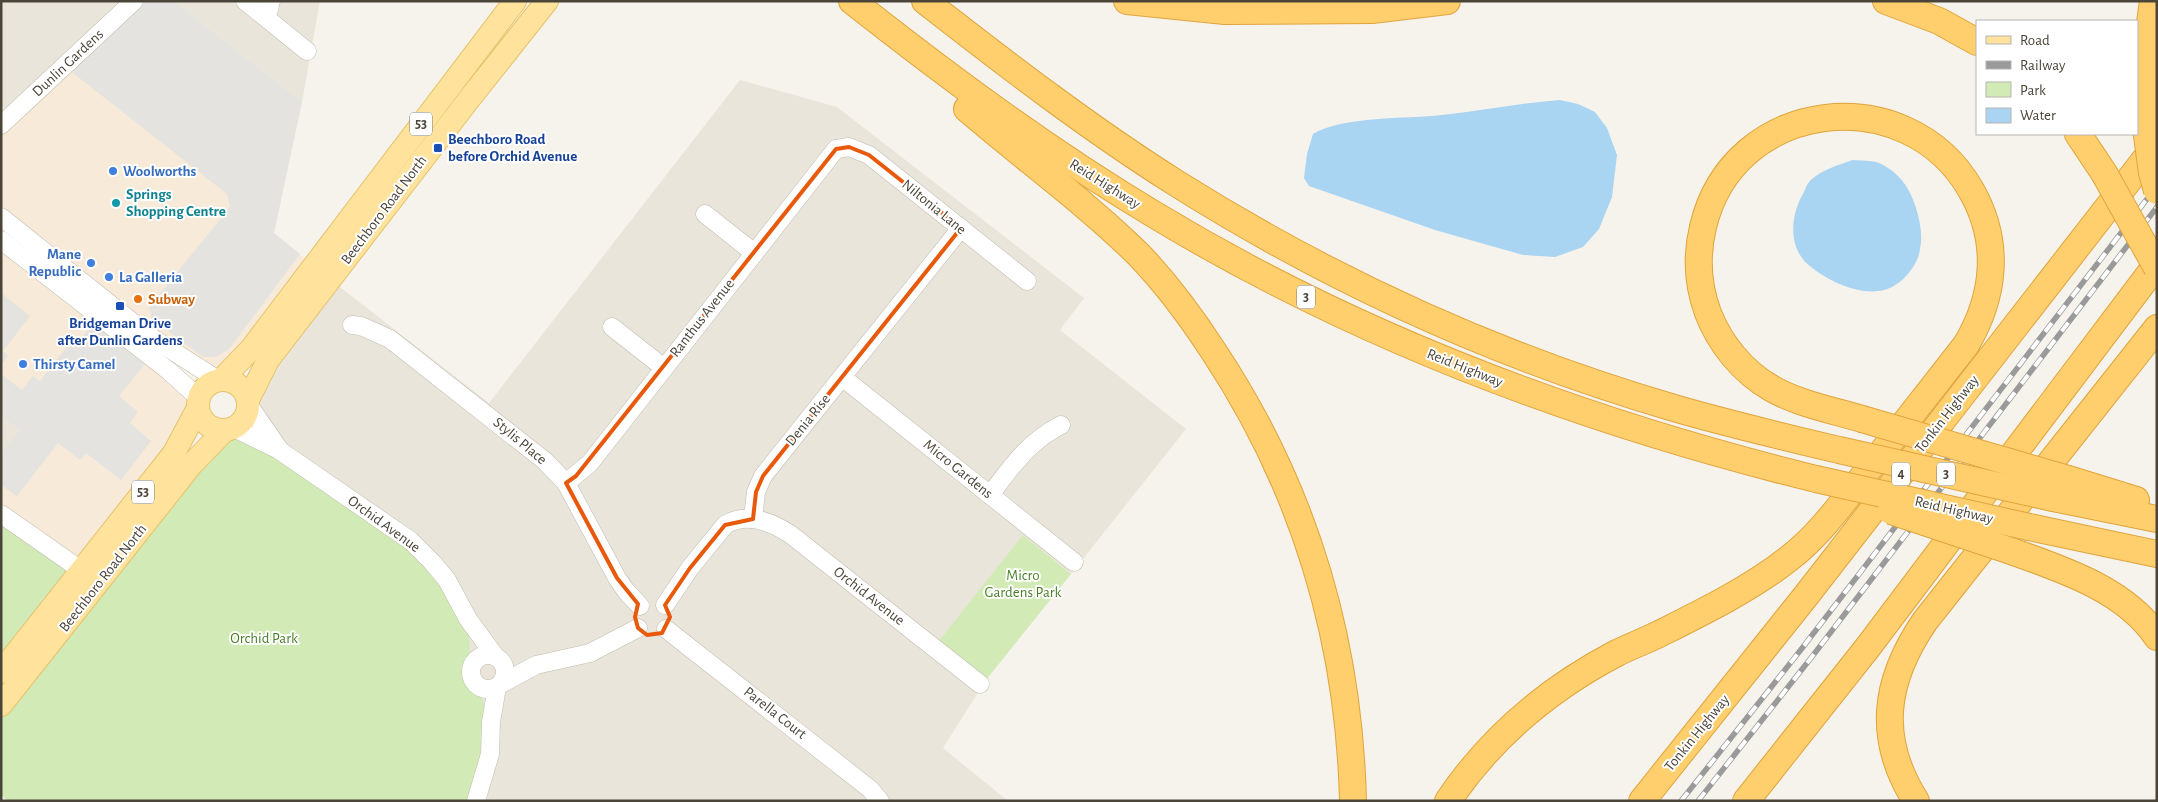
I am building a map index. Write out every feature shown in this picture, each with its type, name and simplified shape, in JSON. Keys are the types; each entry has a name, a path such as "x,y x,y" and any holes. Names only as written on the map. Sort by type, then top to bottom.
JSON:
{"highway":[{"path":"842,1 1138,255 1182,307 1230,376 1278,466 1315,560 1329,609 1341,667 1349,726 1353,801"},
{"name":"Reid Highway","path":"852,1 959,84 1089,174 1165,221 1287,288 1376,330 1513,388 1625,427 1814,482 2157,554"},
{"name":"3","path":"925,1 1111,141 1176,183 1243,224 1382,296 1462,332 1598,384 1748,428 1839,450 2060,488 2157,519"},
{"path":"1127,1 1225,11 1372,10 1447,1"},
{"path":"1297,10 1347,1"},
{"path":"1886,1 1940,22 1976,41"},
{"path":"2153,1 2144,66 2145,121 2152,173 2157,191"},
{"path":"1448,801 1484,755 1514,724 1582,672 1745,589 1788,560 1825,524 1966,345 1977,326 1985,306 1990,285 1991,256 1985,220 1977,200 1966,181 1952,164 1936,148 1899,126 1878,120 1834,116 1792,126 1772,135 1754,147 1738,162 1724,179 1713,198 1705,218 1699,254 1700,283 1705,304 1717,331 1738,361 1754,376 1792,398 1862,419 2060,488 2157,507"},
{"path":"1746,801 1868,647 2157,266 2104,173 2079,135"},
{"name":"Tonkin Highway","path":"1642,801 1806,597 2157,144"},
{"path":"1916,801 1898,766 1892,745 1890,724 1893,688 1902,660 1925,621 2157,328"},
{"path":"1814,482 2037,560 2104,589 2139,615 2157,637"}],"main road":[{"name":"Beechboro Road North","path":"220,380 251,349 516,1"},
{"name":"Beechboro Road North","path":"248,402 268,360 547,1"},
{"path":"220,380 236,383 246,393 248,402"},
{"name":"53","path":"198,403 206,386 220,380"},
{"name":"53","path":"229,429 244,418 248,402"},
{"name":"Beechboro Road North","path":"1,672 174,453 198,403"},
{"path":"198,403 204,422 210,426 229,429"},
{"name":"Beechboro Road North","path":"1,705 192,464 229,429"}],"street":[{"name":"Dunlin Gardens","path":"1,125 134,1"},
{"path":"246,1 307,51"},
{"path":"267,18 271,1"},
{"name":"Niltonia Lane","path":"836,149 849,147 869,155 1027,281"},
{"name":"Ranthus Avenue","path":"566,484 590,463 753,252 836,149"},
{"path":"705,214 753,252"},
{"path":"1,217 151,337 220,380"},
{"name":"Denia Rise","path":"753,519 756,492 763,476 961,228"},
{"path":"1,240 163,366 198,403"},
{"name":"Stylis Place","path":"352,325 361,326 390,340 545,461 566,484 617,578 626,592 640,606"},
{"path":"612,327 664,368"},
{"path":"151,337 153,348 163,366"},
{"name":"Micro Gardens","path":"842,377 1074,562"},
{"name":"Orchid Avenue","path":"248,402 279,450"},
{"path":"990,495 1032,444 1061,425"},
{"name":"Orchid Avenue","path":"229,429 279,450 411,541 432,562 446,580 468,619 497,658"},
{"path":"1,514 100,582"},
{"path":"665,605 690,568 720,530 732,521 753,519"},
{"name":"Orchid Avenue","path":"753,519 768,521 790,534 980,684"},
{"path":"649,601 660,602 665,605 670,617 666,629 658,635 652,636 642,632 638,628 635,617 640,606 649,601"},
{"name":"Orchid Avenue","path":"468,619 471,666"},
{"path":"477,686 488,690 536,665 590,652 638,628"},
{"name":"Parella Court","path":"666,629 870,789 880,801"},
{"path":"492,722 477,686 471,677 471,666 474,661 483,655 536,665"},
{"path":"476,801 490,754 492,722 499,685 505,670 497,658"}],"highlighted area":[{"path":"849,147 869,155 961,228 763,476 756,492 753,519 725,525 690,568 665,605 670,617 662,633 647,635 638,628 635,617 638,604 617,578 566,483 576,476 836,149"}],"shaded area":[{"path":"1,1 134,1 1,125"},
{"name":"Springs Shopping Centre","path":"134,1 174,1 302,102 274,233 314,266 222,379 1,217 1,125"},
{"path":"134,1 174,1 302,102 274,233 300,254 233,344 228,350 216,357 204,357 152,319 149,307 230,207 227,194 64,66"},
{"path":"174,1 320,1 302,102 301,102"},
{"path":"740,80 837,107 1084,298 1060,330 1186,429 1071,574 1023,535 986,680 943,748 1008,801 476,801 477,686 471,677 471,666 279,450 248,404 331,280 489,403"},
{"path":"1,240 199,398 81,570 1,514 1,452 19,430 1,416"},
{"path":"1,293 30,316 3,351 8,356 1,365"},
{"path":"94,322 145,364 119,396 138,412 130,423 151,441 121,480 86,453 80,460 58,443 17,496 1,485 1,452 19,430 1,416 1,374 22,390 33,376 40,381 69,344 74,348"},
{"path":"1,416 19,430 1,452"}],"green space":[{"name":"Orchid Park","path":"234,428 411,541 468,619 471,677 477,686 491,722 476,801 8,801 1,795 1,705"},
{"path":"1,514 81,570 1,672"},
{"name":"Micro Gardens Park","path":"1023,535 1071,574 986,680 938,642"}],"water":[{"path":"1560,100 1578,104 1595,112 1607,128 1617,155 1612,197 1599,229 1583,247 1555,257 1523,255 1435,230 1309,186 1304,178 1307,154 1313,134 1325,128 1357,121 1442,115"},
{"path":"1853,160 1876,162 1898,176 1907,187 1914,201 1919,218 1921,244 1916,262 1902,280 1884,290 1865,291 1855,289 1827,278 1803,260 1795,241 1793,231 1796,211 1808,183 1826,170"}],"railway":[{"path":"1681,801 1803,647 2157,186"},
{"path":"1698,801 1811,658 2157,207"}],"place":[{"name":"Beechboro Road before Orchid Avenue","path":"438,148"},
{"name":"Woolworths","path":"113,171"},
{"name":"Springs Shopping Centre","path":"116,203"},
{"name":"Mane Republic","path":"91,263"},
{"name":"La Galleria","path":"109,277"},
{"name":"Subway","path":"138,299"},
{"name":"Bridgeman Drive after Dunlin Gardens","path":"120,306"},
{"name":"Thirsty Camel","path":"23,364"}]}
